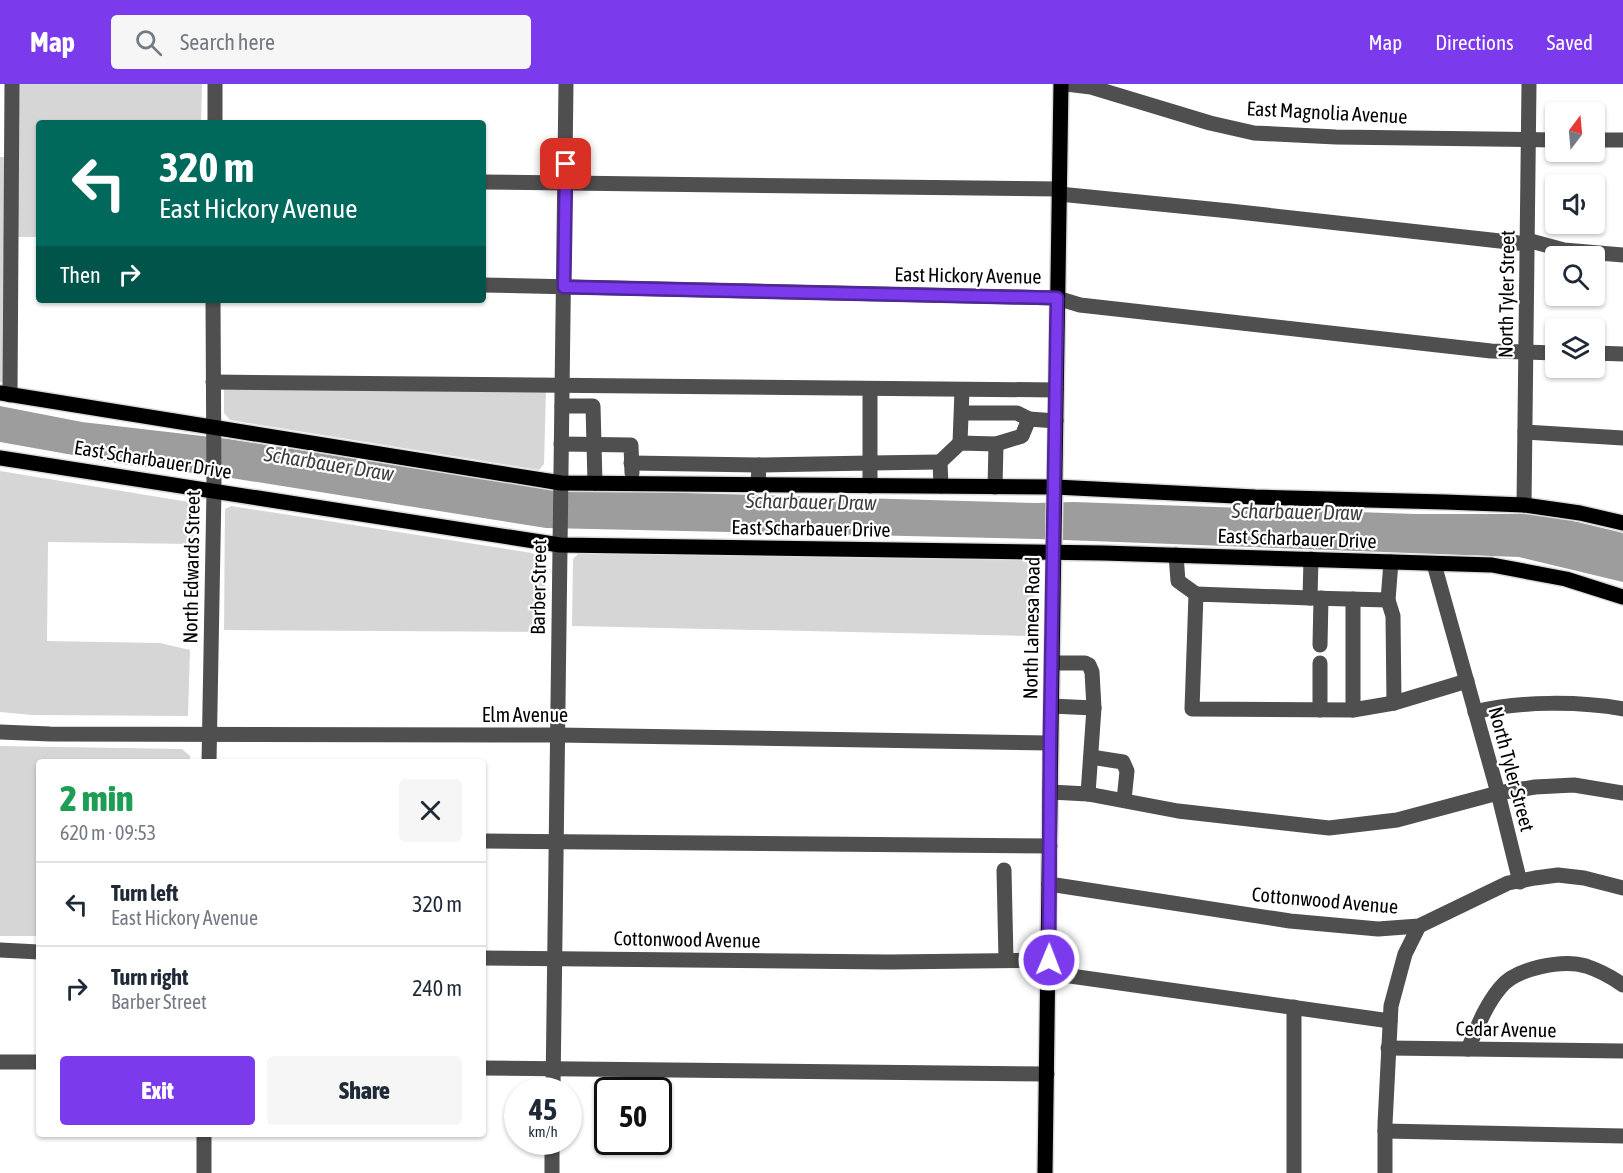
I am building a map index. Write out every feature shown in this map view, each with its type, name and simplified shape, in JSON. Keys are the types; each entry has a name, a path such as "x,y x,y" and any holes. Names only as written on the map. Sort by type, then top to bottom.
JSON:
{"main road":[{"name":"North Lamesa Road","path":"1045,1173 1061,84"},
{"name":"East Scharbauer Drive","path":"5,394 561,483 996,487 1055,493 1524,505 1580,513 1623,523"},
{"name":"East Scharbauer Drive","path":"0,458 560,545 1053,550 1491,565 1524,569 1566,579 1623,597"}],"street":[{"path":"5,394 12,84"},
{"path":"215,84 215,120"},
{"name":"Barber Street","path":"554,1077 566,84"},
{"name":"East Magnolia Avenue","path":"1066,84 1091,87 1210,123 1254,133 1336,137 1545,140"},
{"name":"North Tyler Street","path":"1524,505 1529,84"},
{"path":"1605,140 1623,140"},
{"path":"486,182 882,188 987,187 1059,192 1527,242 1564,250 1623,255"},
{"name":"East Hickory Avenue","path":"486,285 1057,298 1080,305 1491,351 1545,353"},
{"name":"North Edwards Street","path":"209,759 214,490 213,303"},
{"path":"1605,353 1623,354"},
{"path":"213,382 1056,390"},
{"path":"870,389 870,486"},
{"path":"632,463 759,465 940,462 960,442 962,390"},
{"path":"562,406 593,406 595,483"},
{"path":"962,413 1017,413 1029,419 1056,420"},
{"path":"960,442 996,444 1022,436 1029,419"},
{"path":"1525,432 1623,438"},
{"path":"561,444 631,445 632,483"},
{"path":"996,444 996,487"},
{"path":"940,462 941,486"},
{"path":"758,485 759,465"},
{"path":"1176,555 1178,581 1196,594 1388,600"},
{"path":"1311,559 1320,645"},
{"path":"1391,562 1388,600 1393,616 1394,703"},
{"name":"North Tyler Street","path":"1434,564 1498,793 1520,882"},
{"path":"1196,594 1192,709 1353,710 1394,703 1467,681"},
{"path":"1353,599 1353,710"},
{"path":"1052,663 1085,663 1089,665 1092,672 1094,708 1088,794"},
{"path":"1320,663 1320,710"},
{"path":"1475,712 1532,704 1623,709"},
{"path":"1051,706 1094,708"},
{"name":"Elm Avenue","path":"0,732 558,735 1050,743"},
{"path":"1090,757 1123,762 1127,771 1124,800"},
{"path":"1050,792 1088,794 1178,811 1329,828 1397,820 1498,793 1535,787 1574,785 1623,793"},
{"path":"486,841 1050,846"},
{"path":"1004,870 1006,960"},
{"name":"Cottonwood Avenue","path":"1049,884 1290,921 1378,929 1419,926 1508,883 1534,878 1558,876 1605,881 1623,888"},
{"path":"1385,1173 1391,1006 1405,954 1419,926"},
{"path":"0,950 36,952"},
{"name":"Cottonwood Avenue","path":"486,958 890,962 1006,960 1390,1021"},
{"path":"1468,1050 1485,1010 1501,986 1514,975 1542,967 1571,963 1587,966 1623,985"},
{"path":"1294,1007 1294,1173"},
{"name":"Cedar Avenue","path":"1388,1048 1623,1051"},
{"path":"0,1062 36,1062"},
{"path":"486,1068 1047,1074"},
{"path":"1385,1131 1623,1136"},
{"path":"204,1137 204,1173"},
{"path":"552,1155 552,1173"}],"shaded area":[{"path":"18,84 202,84 201,120 36,120 36,237 17,237"},
{"path":"0,157 6,157 3,383 0,382"},
{"path":"224,385 546,389 544,464 539,470 230,420 224,413"},
{"path":"0,471 195,503 193,544 48,542 47,641 160,643 190,650 188,716 32,715 0,712"},
{"path":"231,506 532,553 545,562 544,632 224,630 225,509"},
{"path":"581,551 1031,559 1035,563 1033,636 572,626 573,559"},
{"path":"0,746 182,749 190,756 190,759 36,759 36,936 0,936"}],"water":[{"name":"Scharbauer Draw","path":"0,406 82,422 228,439 547,489 1035,503 1074,502 1415,514 1544,514 1623,533 1623,582 1519,557 1038,539 546,528 225,477 129,465 0,442"}],"route":[{"path":"566,164 564,287 1057,298 1049,960"}]}
